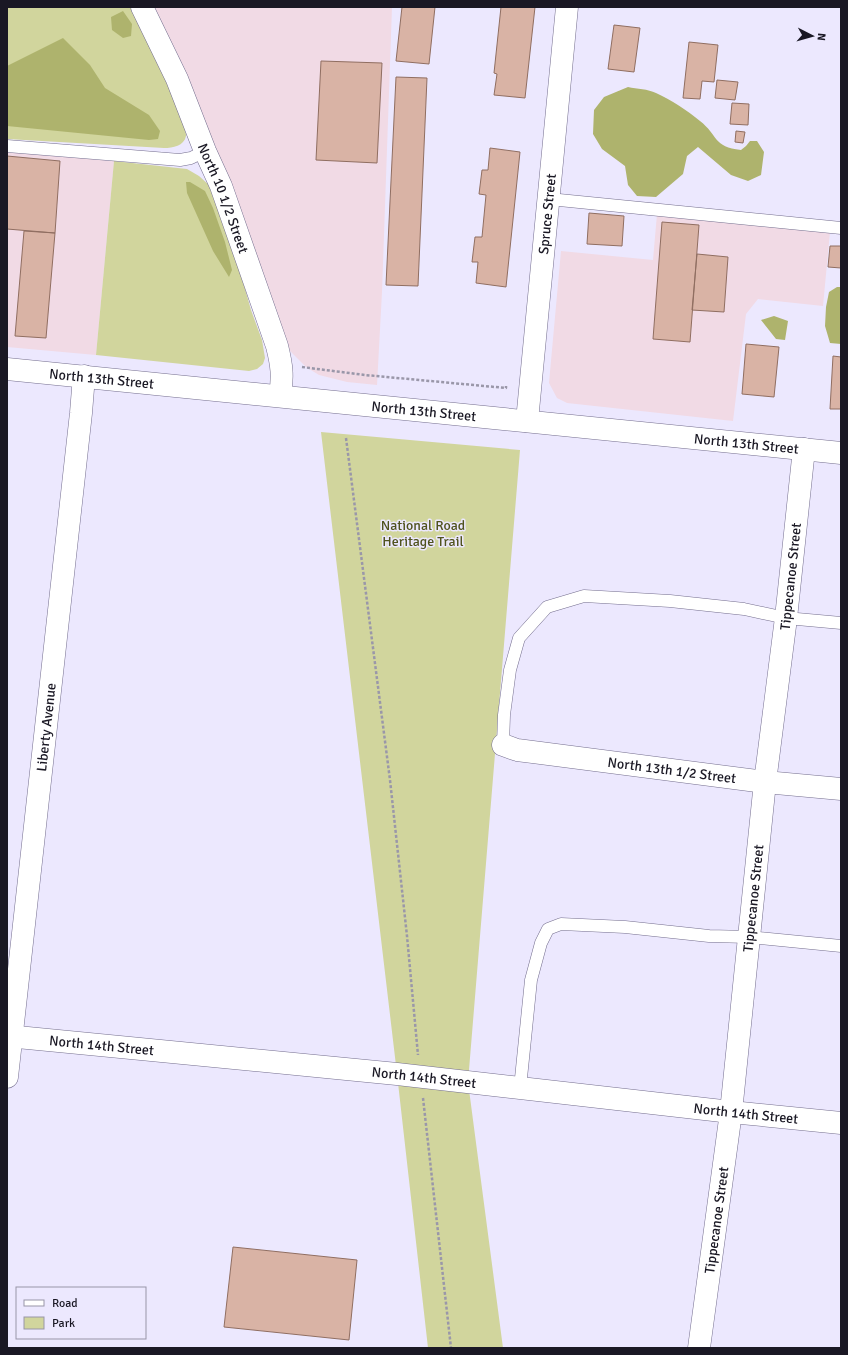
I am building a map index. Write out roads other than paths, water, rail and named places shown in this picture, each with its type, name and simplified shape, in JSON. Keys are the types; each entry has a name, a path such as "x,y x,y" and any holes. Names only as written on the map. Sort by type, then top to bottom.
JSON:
{"street":[{"name":"North 10 1/2 Street","path":"142,7 177,79 205,151 221,186 277,346 282,364 280,396"},
{"name":"Spruce Street","path":"527,421 567,7"},
{"name":"North 13th Street","path":"7,369 841,453"},
{"name":"Liberty Avenue","path":"7,1077 9,1037 84,376"},
{"name":"Tippecanoe Street","path":"700,1348 731,1112 765,782 786,618 804,449"},
{"name":"North 13th 1/2 Street","path":"503,745 517,750 765,782 841,789"},
{"name":"North 14th Street","path":"9,1037 389,1074 841,1123"}],"lane":[{"path":"7,146 180,160 191,158 205,151"},
{"path":"549,199 841,228"},
{"path":"503,745 504,715 510,670 519,638 547,607 584,596 670,601 744,609 786,618 841,622"},
{"path":"520,1088 531,980 541,943 548,929 561,924 625,927 709,936 749,937 841,946"}],"park label":[{"name":"National Road Heritage Trail","path":"423,534"}]}
